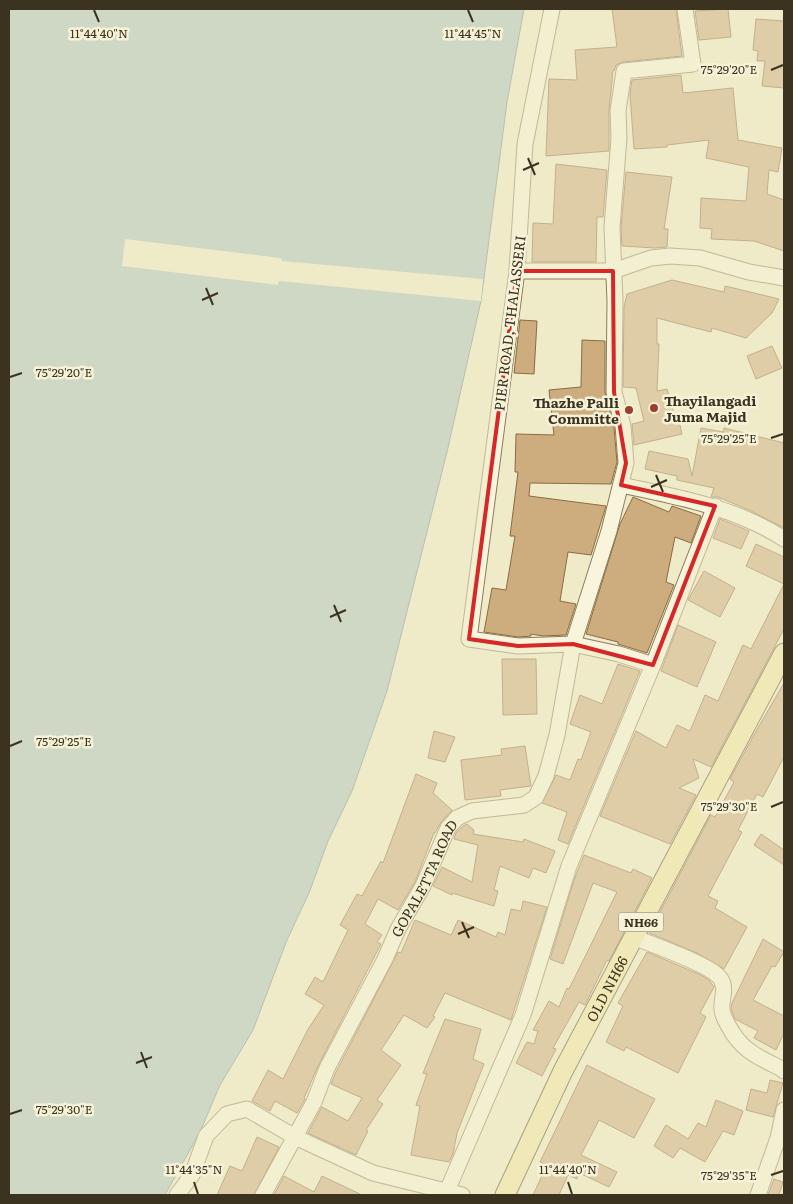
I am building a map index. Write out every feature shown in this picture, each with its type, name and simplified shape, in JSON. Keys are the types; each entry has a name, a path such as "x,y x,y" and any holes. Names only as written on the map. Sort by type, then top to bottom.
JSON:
{"main road":[{"name":"OLD NH66","path":"505,1195 563,1071 633,937 782,664"}],"street":[{"name":"PIER ROAD, THALASSERI","path":"552,9 525,144 517,271 469,639 518,646 573,644"},
{"name":"GOPALETTA ROAD","path":"263,1195 314,1102 327,1068 385,959 398,929 423,886 448,828 456,818 472,811 524,806 536,797 546,776 557,734 573,644 609,530 626,463 624,426 614,392 615,301 612,227 619,138 618,111 624,72 693,64 685,9"},
{"path":"517,271 613,271 651,258 670,256 700,258 748,272 784,278"},
{"path":"621,484 716,506 772,531 784,539"},
{"path":"177,1195 192,1175 206,1136 227,1114 247,1109 295,1137 373,1173 455,1193 523,1015 569,866 653,665 716,506"},
{"path":"573,644 619,654 653,665"},
{"path":"633,937 688,959 719,976 724,990 722,1013 732,1034 740,1045 750,1053 784,1071"},
{"path":"758,1195 778,1138 784,1110"}],"highlighted area":[{"path":"517,271 613,271 614,392 626,463 621,485 715,506 653,665 573,644 518,646 469,639"}],"water":[{"path":"9,9 524,9 507,102 481,301 447,452 387,691 352,791 328,841 309,893 287,940 253,1030 220,1085 200,1132 165,1195 9,1195"}],"pier":[{"path":"125,239 281,258 282,261 483,279 481,301 279,281 278,285 122,266"}],"building":[{"path":"612,9 676,9 682,56 623,62 616,65 613,71 609,110 609,151 546,156 549,79 577,80 575,50 617,47"},
{"path":"728,9 731,37 699,40 695,11"},
{"path":"756,19 784,21 784,88 762,86 765,61 757,61 758,51 753,50"},
{"path":"681,75 683,93 733,88 738,140 782,148 778,172 769,170 767,194 784,200 784,251 754,241 711,239 712,229 700,228 701,198 746,201 749,167 706,158 709,140 667,145 667,147 634,149 630,95 632,80"},
{"path":"556,164 607,170 603,217 597,217 596,262 532,262 533,223 553,224"},
{"path":"626,172 672,177 664,229 668,229 667,247 622,246 621,227"},
{"path":"672,280 724,292 725,286 779,299 772,313 746,338 712,328 711,332 657,318 657,344 659,344 657,391 667,389 674,414 677,413 682,434 634,445 632,424 644,421 636,388 623,387 624,307 627,294"},
{"path":"520,320 537,321 534,374 514,373"},
{"path":"582,340 605,341 605,392 614,428 617,462 611,484 530,483 529,496 606,506 591,555 568,552 560,601 576,604 566,635 543,636 531,634 531,636 518,637 484,632 492,588 506,590 515,536 510,536 518,472 515,472 516,434 554,435 549,390 581,387"},
{"path":"772,346 782,368 756,379 747,356"},
{"path":"701,428 723,432 724,428 784,443 784,528 749,510 718,497 711,497 714,488 677,480 677,476 645,469 649,451 688,459 692,476"},
{"path":"633,497 669,512 672,506 701,516 691,543 675,537 666,582 674,585 647,653 618,644 618,642 586,634 620,524"},
{"path":"720,519 749,531 741,549 713,538"},
{"path":"756,544 784,557 784,584 746,566"},
{"path":"704,571 735,588 720,617 688,600"},
{"path":"784,584 784,629 711,767 693,759 699,778 679,788 696,795 670,844 600,816 636,731 666,748 677,725 690,731 705,695 718,701 743,645 751,649"},
{"path":"678,625 716,642 697,687 661,671"},
{"path":"502,659 536,659 537,714 503,715"},
{"path":"618,664 640,671 568,844 558,840 567,812 542,803 556,775 570,780 578,759 581,760 591,732 570,724 580,695 602,704"},
{"path":"784,683 784,757 763,797 757,794 738,830 742,832 708,896 718,901 715,908 747,927 724,969 697,953 649,933 711,815 715,817 734,782 730,779"},
{"path":"434,731 455,737 445,762 428,758"},
{"path":"525,746 531,786 500,790 501,796 465,800 461,760 502,755 501,749"},
{"path":"416,774 437,783 433,793 452,810 434,833 415,882 398,910 378,899 365,924 382,935 377,942 381,944 319,1064 305,1099 297,1113 275,1101 270,1111 252,1101 268,1070 283,1079 307,1031 324,1005 305,994 315,977 323,982 348,930 340,925 357,894 362,896 381,861 383,863"},
{"path":"467,824 474,830 473,834 523,842 524,839 555,851 546,873 533,868 529,878 500,866 494,890 498,891 494,906 452,893 452,895 433,886 442,867 472,882 478,845 454,839 456,833"},
{"path":"761,834 784,850 784,865 754,845"},
{"path":"584,855 631,873 633,869 652,878 609,961 607,960 585,1005 579,1002 553,1048 556,1049 542,1076 516,1063 527,1042 534,1044 538,1031 533,1030 549,1001 559,1007 617,892 593,883 563,964 550,959 574,880"},
{"path":"523,901 547,907 511,1020 445,993 433,1016 435,1017 427,1028 404,1015 381,1050 401,1065 377,1100 383,1104 366,1130 368,1131 356,1155 308,1133 322,1107 348,1121 362,1098 331,1084 398,952 401,953 415,920 451,935 458,920 496,937 498,932 505,935 511,909 521,911"},
{"path":"763,939 784,952 775,967 772,966 753,1000 784,1016 784,1033 776,1050 754,1038 758,1031 735,1019 731,1009 732,1003"},
{"path":"647,952 701,975 709,980 714,987 700,1013 706,1017 678,1073 626,1047 624,1051 606,1042 623,1006 618,1003"},
{"path":"445,1019 481,1029 473,1059 484,1064 457,1133 453,1154 449,1162 411,1155 420,1106 416,1105 427,1074 423,1073"},
{"path":"587,1065 655,1099 634,1138 599,1120 581,1155 617,1172 609,1187 579,1173 577,1179 568,1175 559,1195 533,1195 547,1165 540,1162"},
{"path":"770,1080 783,1083 773,1117 746,1110 751,1089 767,1093"},
{"path":"716,1100 743,1111 734,1135 723,1131 705,1162 680,1148 673,1158 654,1146 666,1125 688,1139 698,1123 706,1127"},
{"path":"257,1137 279,1147 254,1195 217,1195 230,1166 242,1171"},
{"path":"284,1176 314,1192 322,1176 362,1195 274,1195"},
{"path":"774,1179 783,1182 779,1195 768,1195"}],"place":[{"name":"Thayilangadi Juma Majid","path":"654,408"},
{"name":"Thazhe Palli Committe","path":"629,410"}]}
